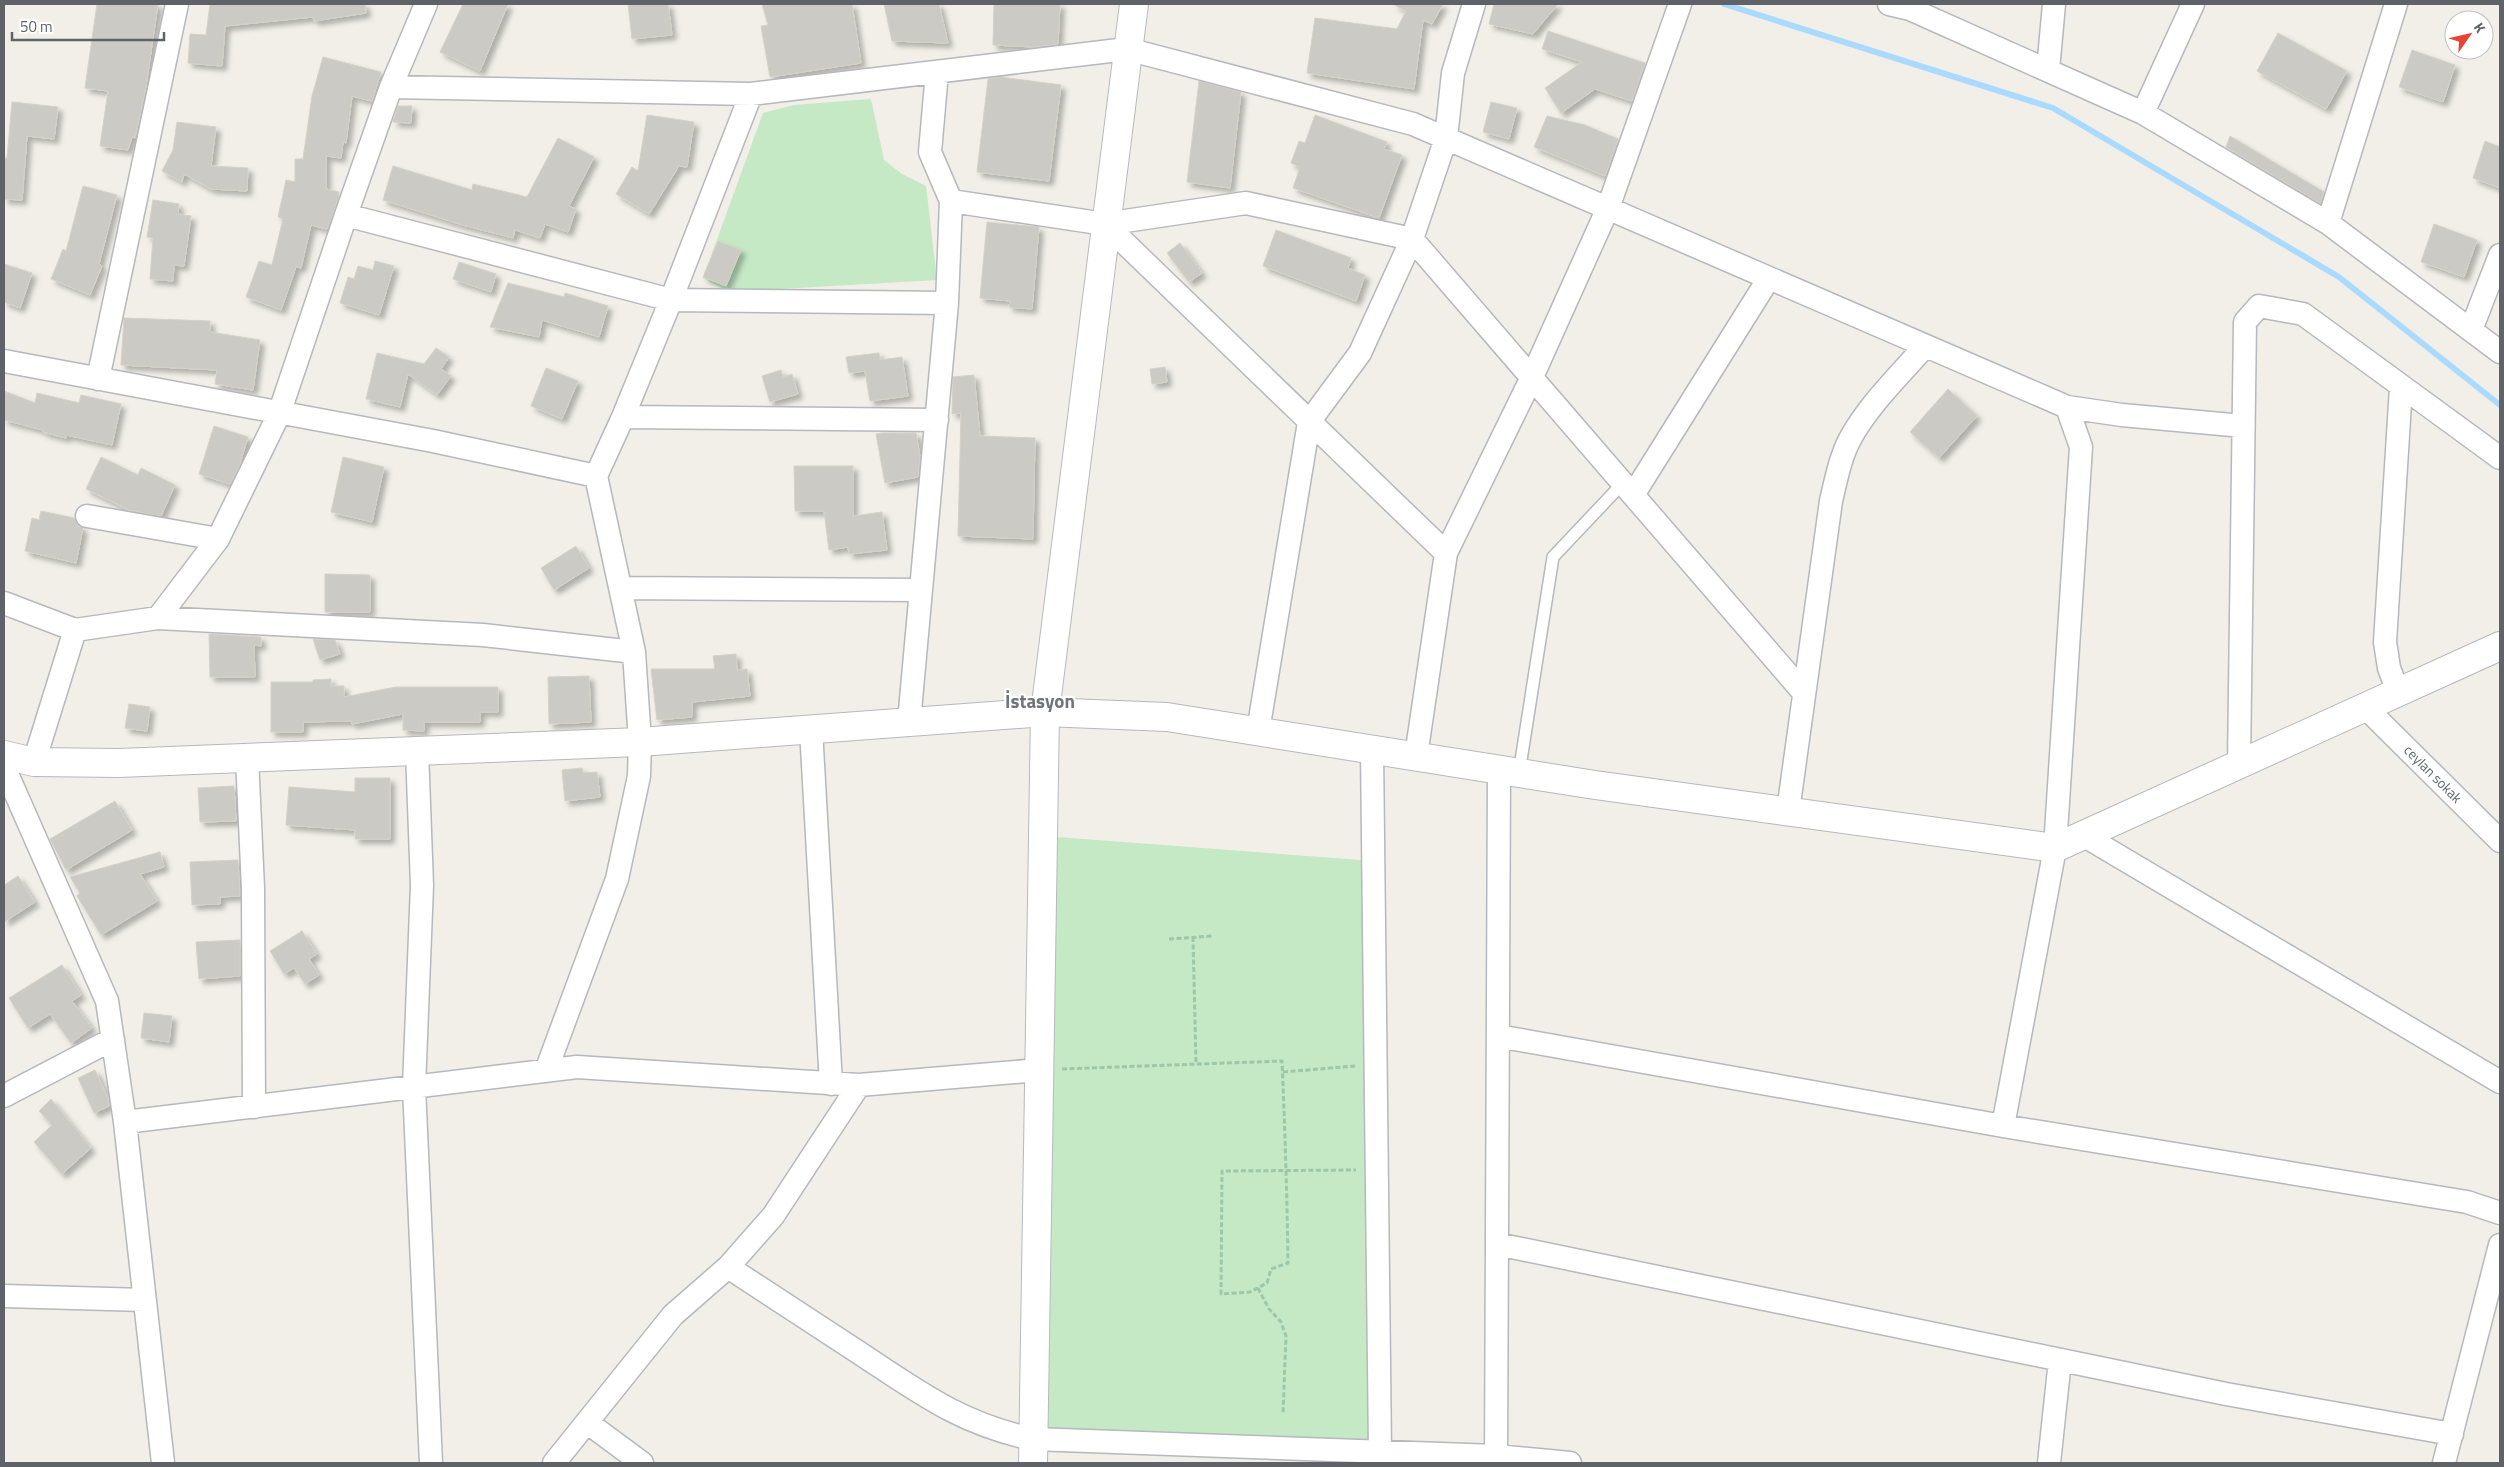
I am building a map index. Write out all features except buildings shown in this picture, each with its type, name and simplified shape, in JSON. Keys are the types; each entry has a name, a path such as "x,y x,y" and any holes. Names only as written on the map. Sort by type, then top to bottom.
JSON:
{"street":[{"path":"98,379 177,4"},
{"path":"158,618 218,539 278,414 392,87 426,4"},
{"path":"1033,1451 1045,712 1134,4"},
{"path":"1258,731 1309,422 1360,352 1412,239 1446,138 1453,73 1474,4"},
{"path":"1889,4 1933,12 2048,70 2143,113 2328,222 2500,352"},
{"path":"2048,70 2054,4"},
{"path":"2143,113 2193,4"},
{"path":"2328,222 2396,4"},
{"path":"1416,756 1446,553 1532,377 1608,208 1675,5"},
{"path":"392,87 751,94 1127,50 1413,124 2067,407 2122,415 2243,426"},
{"path":"909,722 947,303 951,201 930,152 937,72"},
{"path":"546,1071 617,879 639,776 640,742 634,652 596,476 623,417 671,300 751,94"},
{"path":"951,201 1105,224 1246,203 1412,239 1804,693"},
{"path":"346,215 671,300 947,303"},
{"path":"1105,224 1446,553"},
{"path":"2471,330 2500,255"},
{"path":"1628,489 1768,278"},
{"path":"2239,764 2245,322 2259,306 2303,314 2500,458"},
{"path":"1788,811 1831,501 1839,465 1850,438 1868,411 1925,346"},
{"path":"4,361 278,414 433,441 596,476"},
{"path":"2398,692 2389,668 2385,642 2401,387"},
{"path":"2003,1126 2056,848 2081,447 2067,407"},
{"path":"623,417 937,420"},
{"path":"87,516 218,539"},
{"path":"621,588 921,590"},
{"path":"4,603 75,630 158,618 483,635 634,652"},
{"path":"34,762 75,630"},
{"path":"4,754 34,762 119,763 640,742 1045,712 1167,717 1509,771 2056,848 2500,646"},
{"name":"ceylan sokak","path":"2365,707 2500,841"},
{"path":"811,729 831,1084"},
{"path":"1372,750 1380,1452"},
{"path":"417,751 422,885 414,1087 431,1463"},
{"path":"247,758 253,888 254,1107"},
{"path":"4,767 107,1001 125,1122 163,1463"},
{"path":"1496,1460 1498,1036 1509,771"},
{"path":"2083,835 2500,1082"},
{"path":"1498,1036 2003,1126 2467,1202 2500,1213"},
{"path":"4,1096 113,1039"},
{"path":"125,1122 577,1067 859,1085 1039,1070"},
{"path":"554,1463 673,1315 728,1267 773,1216 859,1085"},
{"path":"1497,1244 2226,1394 2452,1434"},
{"path":"2444,1463 2500,1245"},
{"path":"728,1267 939,1405 992,1429 1033,1451 1380,1452 1570,1463"},
{"path":"4,1296 144,1300"},
{"path":"2049,1463 2060,1360"},
{"path":"588,1423 642,1463"}],"lane":[{"path":"1509,771 1553,558 1628,489"}],"path":[{"path":"1169,939 1213,936"},
{"path":"1192,937 1196,1064"},
{"path":"1039,1070 1282,1061 1286,1171 1288,1263 1271,1269 1267,1283 1250,1292 1221,1294 1222,1171 1286,1171 1357,1170 1357,1160"},
{"path":"1283,1072 1355,1065 1355,1075"},
{"path":"1258,1288 1269,1309 1281,1322 1286,1336 1283,1414"}],"green space":[{"path":"871,99 884,160 902,174 926,186 937,280 729,292 703,278 763,113 794,105"},
{"path":"1057,837 1374,861 1380,1452 1033,1439"}],"waterway":[{"path":"1724,4 2053,108 2339,277 2500,405"}],"district":[{"name":"İstasyon","path":"1040,701"}]}
